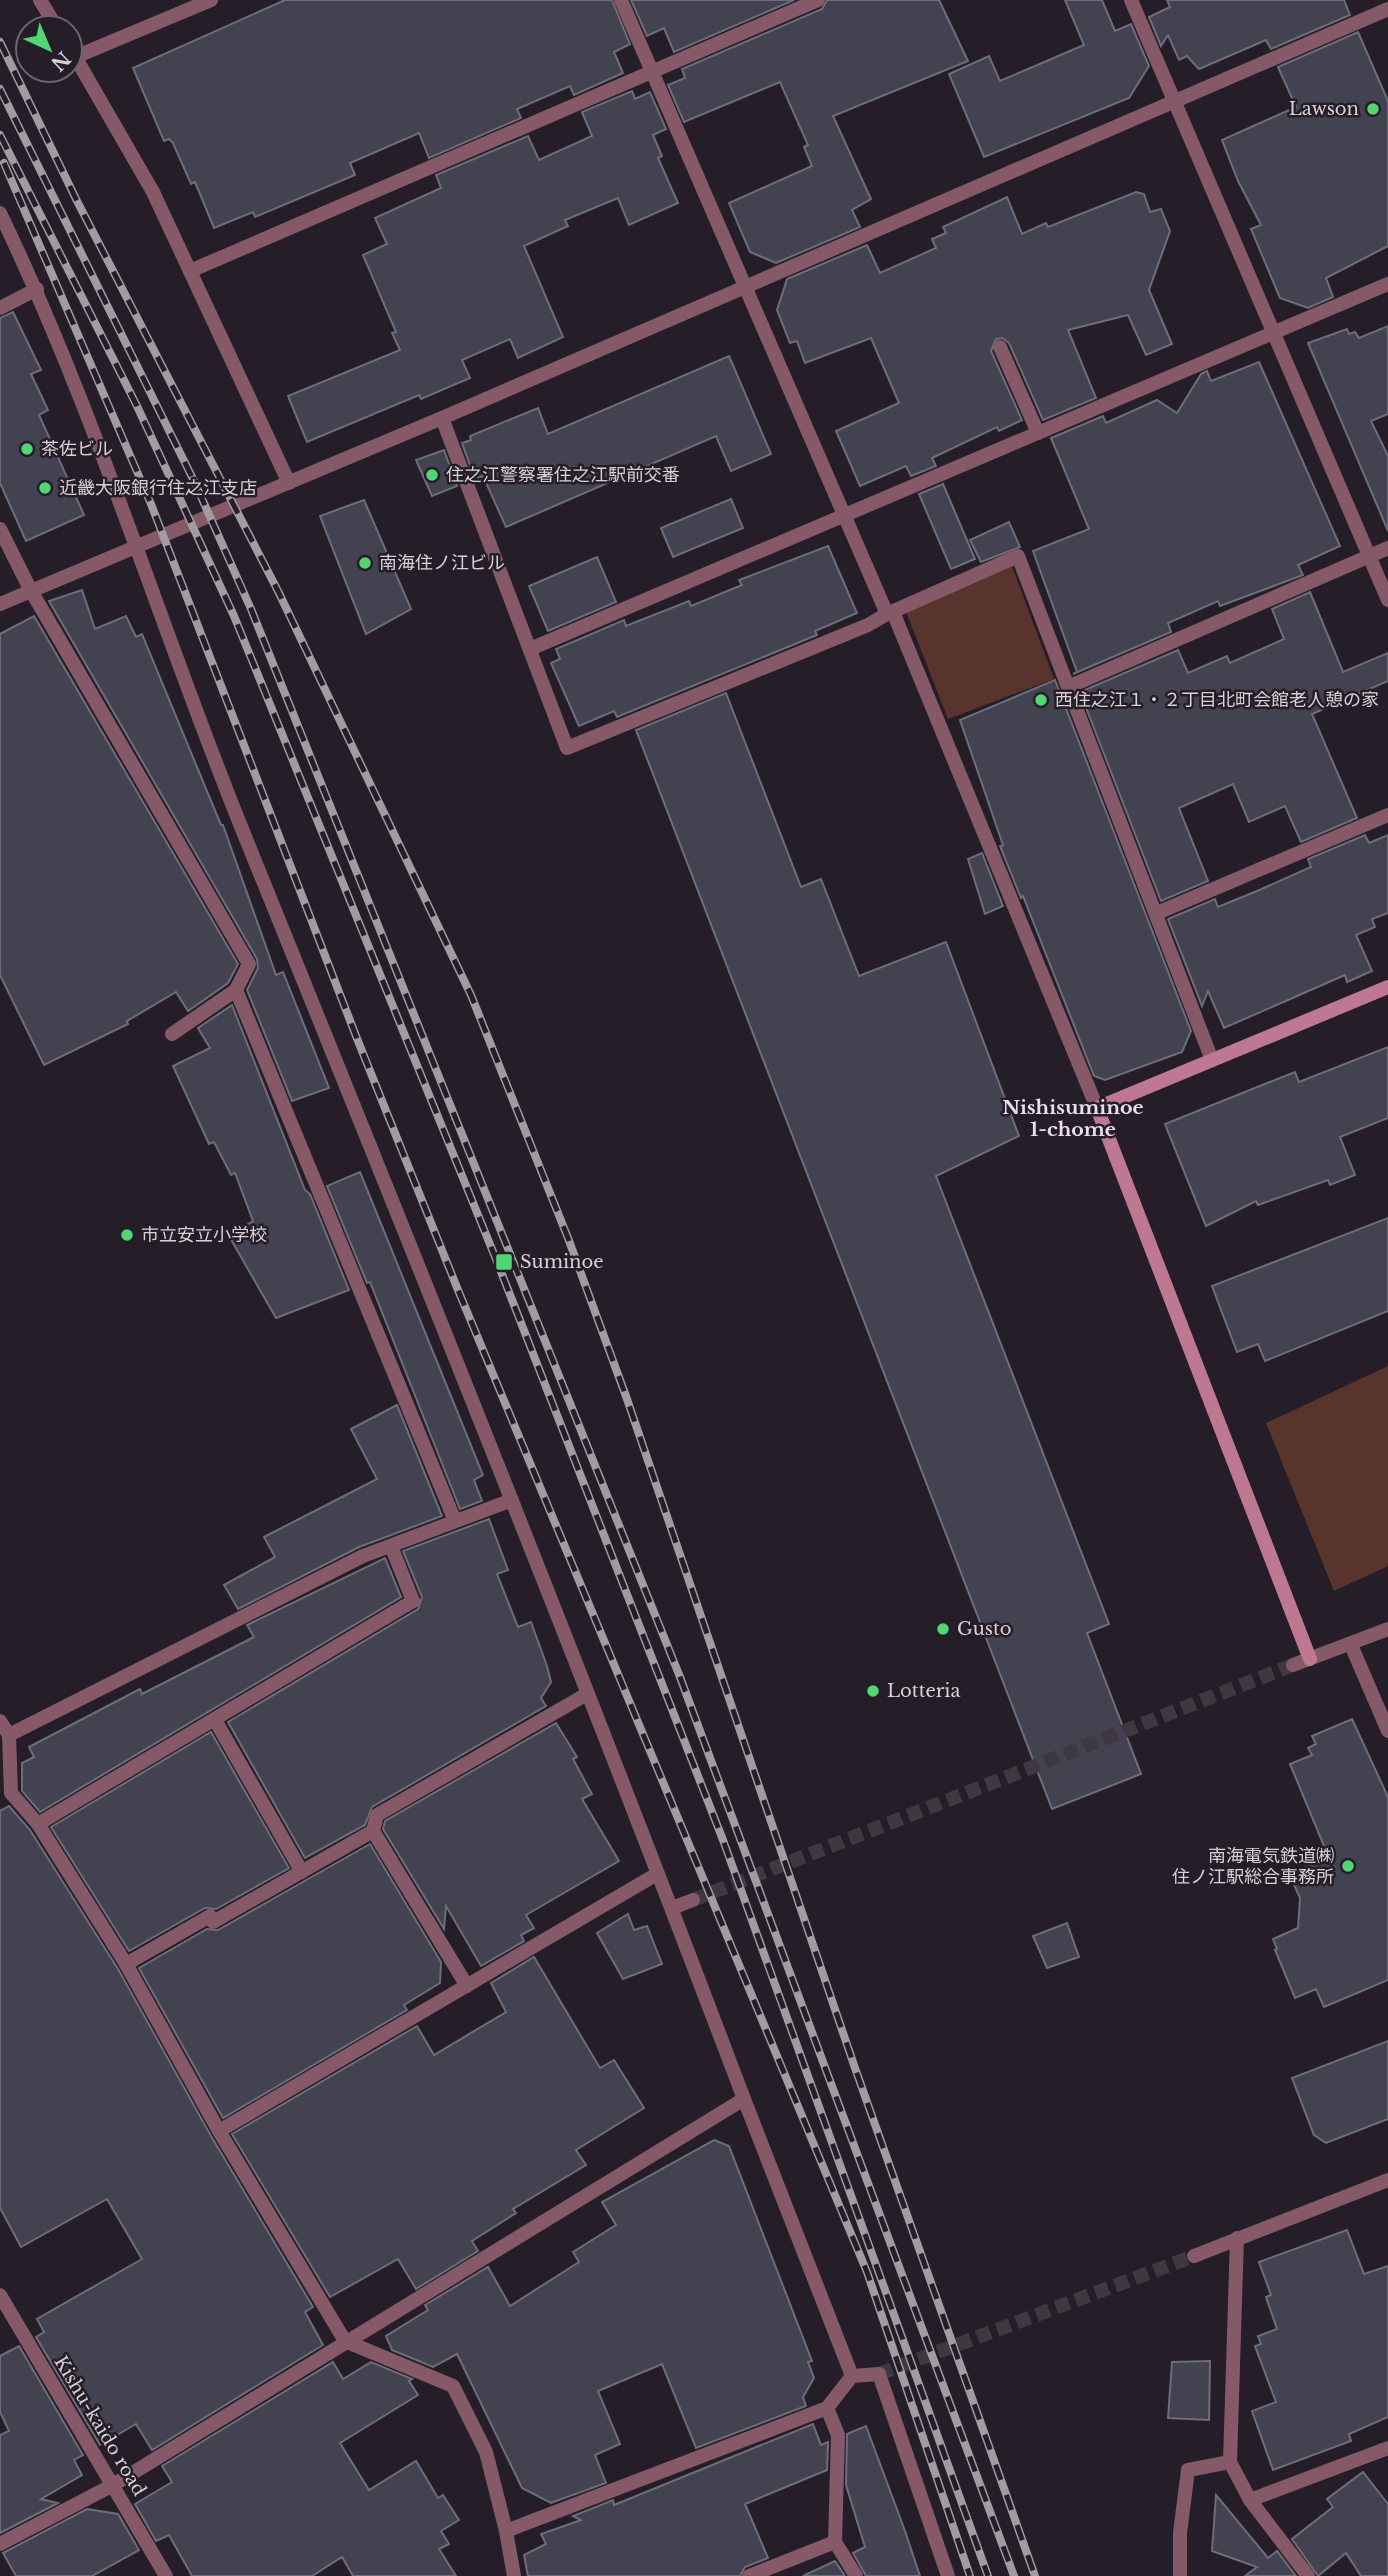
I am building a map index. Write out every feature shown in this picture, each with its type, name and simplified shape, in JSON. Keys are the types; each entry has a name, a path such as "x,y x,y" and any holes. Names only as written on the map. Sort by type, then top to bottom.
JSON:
{"street":[{"path":"84,49 211,0"},
{"path":"621,0 745,288 890,613 1097,1108 1310,1659"},
{"path":"190,271 818,0"},
{"path":"1131,0 1388,600"},
{"path":"0,604 30,589 442,418 1174,99 1388,9"},
{"path":"84,72 136,160 289,483"},
{"path":"0,213 37,289 138,546 192,699 241,826 512,1500 852,2376"},
{"path":"530,649 1388,284"},
{"path":"0,308 37,289"},
{"path":"1000,347 1038,433"},
{"path":"442,418 567,748 868,625 1018,556 1212,1060"},
{"path":"0,529 30,589 250,964 236,990 173,1034"},
{"path":"1068,687 1388,548"},
{"path":"1157,913 1388,815"},
{"path":"1097,1108 1388,987"},
{"path":"236,990 455,1521"},
{"path":"9,1735 363,1556 512,1500"},
{"path":"38,1824 413,1601 391,1546"},
{"path":"1293,1665 1388,1629"},
{"path":"1351,1645 1388,1731"},
{"path":"467,1986 373,1831 377,1815 587,1694"},
{"path":"215,1720 302,1872"},
{"path":"0,1721 9,1735 6,1796 38,1824 126,1964 219,2131 345,2341 453,2386 486,2452 506,2530 514,2576"},
{"path":"126,1964 210,1916 213,1922 373,1831"},
{"path":"219,2131 657,1874"},
{"path":"672,1908 693,1900"},
{"path":"0,2544 113,2485 744,2099"},
{"path":"1194,2256 1388,2180"},
{"path":"1237,2238 1230,2462 1250,2500 1308,2576"},
{"name":"Kishu-kaido road","path":"0,2295 166,2576"},
{"path":"506,2530 827,2408 852,2376 879,2374 948,2576"},
{"path":"827,2408 838,2435 835,2542 856,2576"},
{"path":"1250,2500 1388,2448"},
{"path":"1180,2576 1180,2533 1188,2470 1230,2462"},
{"path":"750,2576 835,2542"}],"shaded area":[{"path":"1012,566 1054,679 948,719 906,612"},
{"path":"1388,1366 1388,1566 1334,1591 1266,1423"}],"building":[{"path":"285,0 612,0 630,44 614,52 623,73 574,95 570,86 517,109 521,118 429,158 419,133 350,163 355,175 255,217 253,212 214,228 195,182 191,184 173,143 169,139 164,141 133,68"},
{"path":"631,0 794,0 674,52 664,28 647,36"},
{"path":"827,0 939,0 968,61 833,116 871,199 852,210 860,227 776,263 750,252 729,203 812,166 804,147 808,145 780,82 684,122 668,85 685,78 682,69 822,9"},
{"path":"1065,0 1102,0 1115,31 1131,24 1149,66 1129,98 984,157 949,74 989,56 1000,81 1084,45"},
{"path":"1167,0 1344,0 1350,15 1271,49 1266,40 1199,69 1187,56 1179,60 1168,35 1161,46 1149,17 1170,7"},
{"path":"1358,32 1388,101 1388,246 1326,278 1333,297 1308,308 1280,298 1251,229 1261,225 1238,181 1222,140 1296,107 1278,67"},
{"path":"632,91 635,99 650,92 666,129 653,135 662,156 658,158 678,203 629,225 618,198 565,220 568,226 524,246 563,337 518,358 510,339 462,360 470,378 421,399 419,395 307,442 288,396 400,350 392,333 396,332 363,255 387,244 375,218 441,188 436,175 528,136 539,160 592,136 582,112"},
{"path":"1136,192 1144,194 1150,212 1161,209 1170,231 1149,290 1172,344 1146,355 1128,315 1068,330 1096,398 1043,420 1009,343 1002,338 996,339 991,351 1022,420 999,431 997,427 932,458 936,466 911,476 906,466 860,486 836,431 899,403 871,338 805,363 797,341 790,343 777,310 787,279 867,245 880,273 936,248 932,239 946,233 943,227 1007,197 1022,234 1046,223 1048,227"},
{"name":"茶佐ビル","path":"13,312 41,370 31,374 48,410 39,415 84,515 26,541 0,483 0,318"},
{"path":"1388,326 1388,414 1371,421 1388,456 1388,531 1308,343 1347,329 1349,334 1355,332 1359,338"},
{"path":"729,356 771,454 731,471 716,436 506,527 483,476 475,479 462,443 471,440 470,436 538,408 548,434"},
{"path":"1259,362 1340,546 1298,565 1303,575 1220,606 1218,601 1168,623 1171,632 1073,674 1077,672 1033,551 1089,529 1051,438 1103,416 1106,423 1157,400 1177,413 1201,374 1207,371 1211,381"},
{"name":"住之江警察署住之江駅前交番","path":"444,450 457,486 432,496 416,460"},
{"path":"943,484 975,559 951,569 919,494"},
{"path":"731,499 743,528 673,557 661,528"},
{"name":"南海住ノ江ビル","path":"364,500 411,609 366,634 320,516"},
{"path":"1009,522 1020,547 981,562 970,540"},
{"path":"828,546 857,613 815,631 817,635 617,717 614,711 579,726 551,663 560,659 556,649 624,620 626,626 689,601 691,606 742,585 739,580"},
{"path":"597,557 616,602 548,631 529,586"},
{"path":"82,590 95,629 126,616 136,637 142,634 223,825 276,975 283,972 329,1088 292,1101 247,990 258,968 257,959 49,601"},
{"path":"1310,592 1343,672 1388,653 1388,681 1312,714 1357,818 1301,842 1285,806 1249,822 1233,784 1179,808 1208,881 1161,901 1080,692 1178,650 1188,673 1227,656 1230,663 1284,639 1272,609"},
{"path":"34,616 238,964 228,983 188,1011 176,992 127,1021 128,1024 44,1065 0,975 0,634"},
{"path":"1055,680 1191,1031 1182,1052 1105,1080 1094,1076 1023,896 1021,898 1000,846 1003,845 960,720"},
{"path":"726,693 801,887 821,879 859,976 946,942 1019,1136 936,1176 1109,1624 1087,1633 1141,1774 1052,1809 636,730"},
{"path":"1365,835 1369,843 1388,835 1388,913 1372,919 1375,927 1356,935 1372,971 1347,982 1345,975 1224,1028 1208,991 1202,1006 1168,919 1215,899 1218,907 1257,891 1311,867 1308,859"},
{"path":"982,853 1003,906 985,914 968,859"},
{"path":"232,1005 305,1190 310,1194 349,1290 276,1318 229,1236 253,1221 235,1173 231,1175 214,1142 209,1144 173,1066 210,1048 198,1028"},
{"path":"1388,1047 1388,1118 1340,1137 1355,1175 1330,1185 1328,1180 1258,1205 1256,1201 1206,1226 1165,1124 1295,1072 1299,1082"},
{"path":"360,1172 483,1475 474,1480 482,1501 460,1509 370,1282 367,1283 327,1186"},
{"path":"1388,1218 1388,1311 1265,1361 1258,1344 1237,1352 1212,1286"},
{"path":"397,1405 442,1516 359,1547 238,1609 224,1585 275,1557 264,1537 377,1479 351,1429"},
{"path":"489,1519 508,1570 497,1574 518,1627 531,1622 547,1666 551,1682 541,1698 546,1706 372,1807 365,1825 305,1858 228,1722 418,1609 422,1597 403,1551"},
{"path":"385,1558 401,1597 40,1812 22,1791 22,1763 34,1757 29,1747 140,1689 142,1694 254,1637 247,1625"},
{"name":"南海電気鉄道㈱ 住ノ江駅総合事務所","path":"1352,1719 1388,1797 1388,1980 1324,2007 1316,1989 1295,1998 1273,1939 1298,1928 1300,1898 1289,1874 1329,1858 1290,1764 1312,1755 1308,1748 1316,1744 1312,1736"},
{"path":"556,1723 577,1757 573,1759 592,1794 582,1799 619,1861 526,1915 534,1928 521,1935 524,1941 481,1966 446,1906 444,1929 383,1829 385,1821"},
{"path":"211,1732 289,1868 216,1909 205,1908 129,1951 51,1827"},
{"path":"9,1806 30,1830 118,1969 211,2136 313,2307 305,2312 323,2345 152,2450 136,2424 100,2445 36,2337 44,2332 37,2319 142,2259 107,2199 21,2247 0,2208 0,1811"},
{"path":"370,1844 441,1962 440,1983 404,2005 407,2010 223,2118 139,1968 207,1929 218,1930"},
{"path":"628,1914 634,1930 647,1926 662,1964 623,1979 597,1933"},
{"path":"1067,1923 1079,1957 1047,1968 1033,1936"},
{"path":"534,1957 600,2068 614,2060 644,2108 576,2150 586,2165 513,2209 516,2213 472,2241 478,2251 416,2289 398,2259 330,2297 232,2134 417,2026 434,2055 506,2012 491,1983"},
{"path":"1388,2041 1388,2119 1326,2143 1314,2135 1292,2078"},
{"path":"714,2140 729,2146 812,2361 808,2362 814,2378 803,2397 806,2406 696,2448 662,2364 598,2391 620,2444 595,2455 606,2483 551,2503 522,2488 457,2354 433,2367 392,2350 386,2336 428,2310 425,2305 488,2267 510,2306 579,2262 573,2252 616,2225 602,2202"},
{"path":"1347,2230 1364,2274 1388,2266 1388,2417 1349,2434 1351,2441 1273,2470 1252,2411 1276,2402 1255,2346 1261,2344 1258,2336 1277,2329 1266,2297 1271,2295 1259,2262"},
{"path":"19,2346 83,2455 74,2460 82,2475 41,2499 58,2503 0,2533 0,2435 9,2431 0,2412 0,2356"},
{"path":"1210,2361 1209,2420 1168,2418 1172,2362"},
{"path":"333,2362 343,2379 371,2362 412,2379 409,2381 418,2395 340,2443 369,2490 416,2461 438,2498 443,2495 459,2520 441,2531 449,2544 439,2549 456,2576 353,2576 342,2557 312,2576 192,2576 169,2535 156,2541 135,2504 172,2482 162,2466"},
{"path":"813,2424 821,2445 828,2442 827,2470 745,2504 768,2558 745,2567 740,2576 528,2576 524,2555 546,2544 541,2534 581,2520 573,2516 613,2500 614,2505"},
{"path":"866,2426 920,2576 866,2576 853,2553 865,2547 846,2485 847,2434"},
{"path":"1363,2472 1388,2504 1388,2576 1361,2576 1346,2553 1318,2576 1292,2539 1333,2507 1327,2499"},
{"path":"1216,2495 1268,2558 1277,2551 1296,2576 1245,2576 1257,2567 1212,2551"},
{"path":"87,2509 118,2514 139,2550 92,2576 16,2576 3,2553"},
{"path":"835,2561 845,2576 803,2576"}],"tunnel":[{"path":"693,1900 1293,1665"},
{"path":"879,2374 1194,2256"}],"railway":[{"path":"0,42 77,201 278,591 471,995 568,1238 627,1399 855,2068 1035,2576"},
{"path":"0,89 195,483 251,609 680,1677 1014,2576"},
{"path":"0,135 137,406 234,616 498,1264 723,1840 988,2576"},
{"path":"4,163 151,504 356,1036 458,1290 867,2272 970,2576"}],"place":[{"name":"Lawson","path":"1373,109"},
{"name":"茶佐ビル","path":"27,449"},
{"name":"住之江警察署住之江駅前交番","path":"432,475"},
{"name":"近畿大阪銀行住之江支店","path":"45,488"},
{"name":"南海住ノ江ビル","path":"365,563"},
{"name":"西住之江１・２丁目北町会館老人憩の家","path":"1041,700"},
{"name":"市立安立小学校","path":"127,1235"},
{"name":"Suminoe","path":"504,1262"},
{"name":"Gusto","path":"943,1629"},
{"name":"Lotteria","path":"873,1691"},
{"name":"南海電気鉄道㈱ 住ノ江駅総合事務所","path":"1348,1866"}],"district":[{"name":"Nishisuminoe 1-chome","path":"1073,1118"}]}
